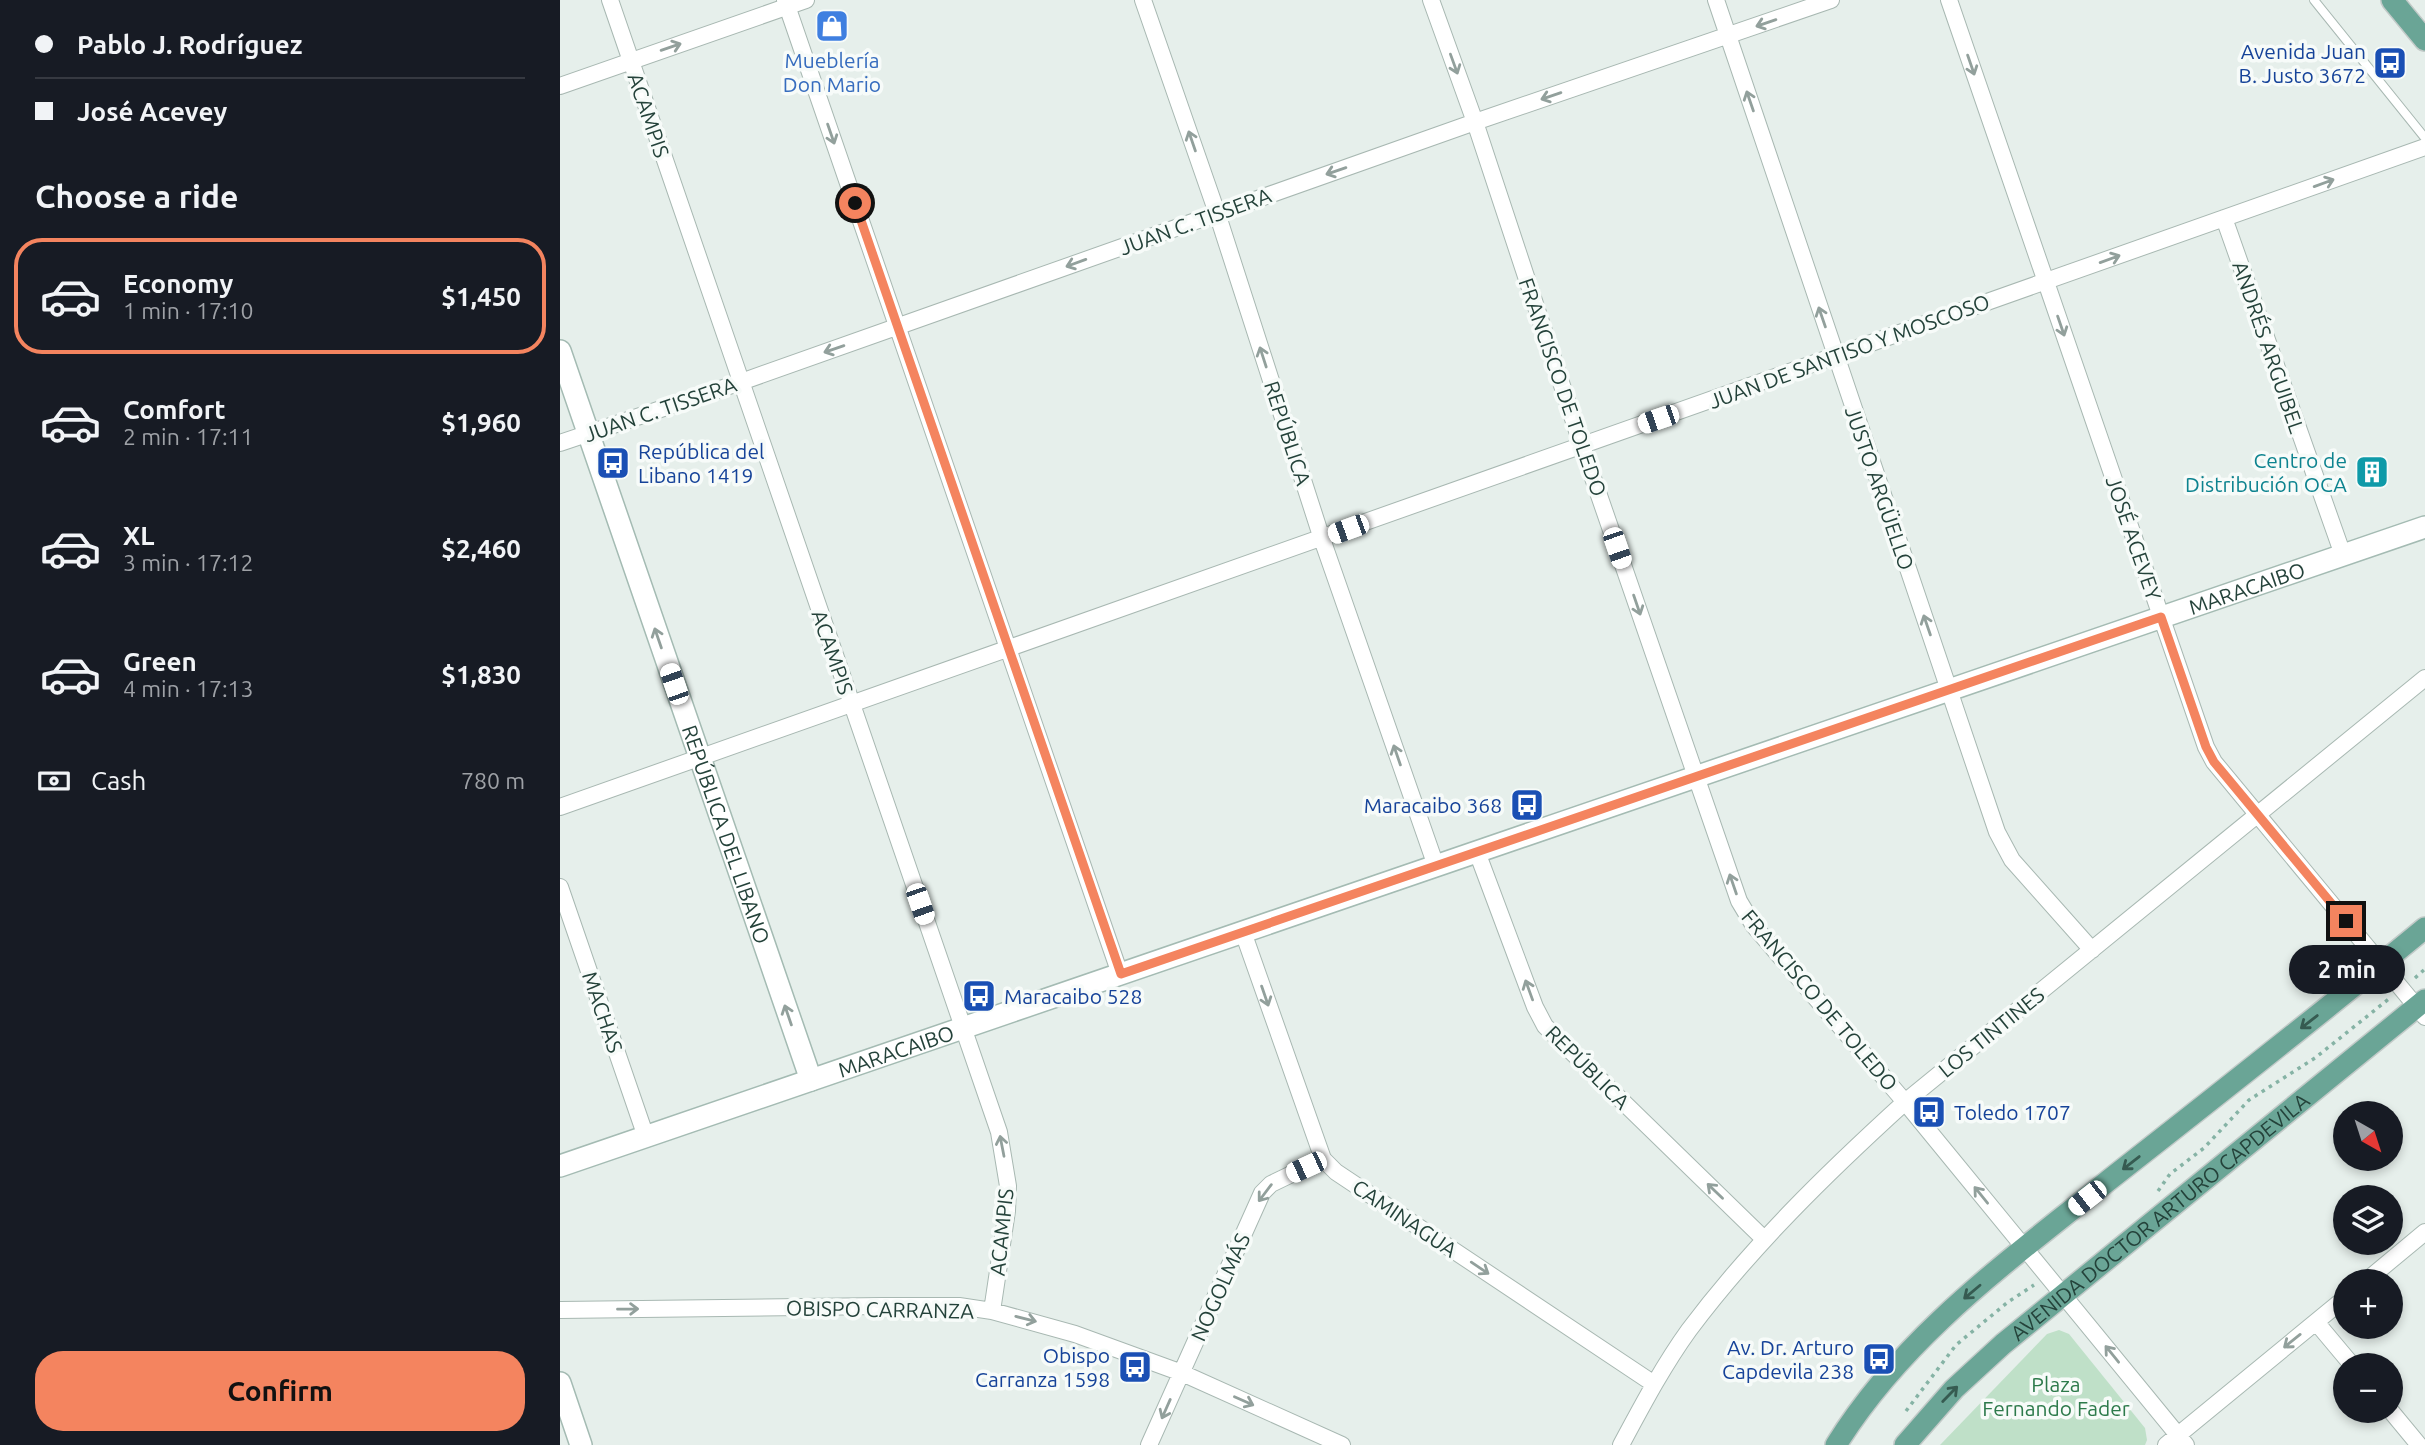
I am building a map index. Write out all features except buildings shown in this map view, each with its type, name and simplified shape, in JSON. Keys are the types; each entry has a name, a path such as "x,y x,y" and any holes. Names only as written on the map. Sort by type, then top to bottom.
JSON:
{"main road":[{"path":"2392,0 2425,40"},
{"name":"REPÚBLICA DEL LIBANO","path":"560,351 811,1080"},
{"name":"MARACAIBO","path":"560,1166 2425,527"},
{"path":"1836,1445 1879,1383 1913,1345 1955,1306 2425,928"},
{"name":"AVENIDA DOCTOR ARTURO CAPDEVILA","path":"1905,1445 1954,1389 2063,1294 2422,1008"},
{"path":"560,1383 581,1445"}],"street":[{"name":"ACAMPIS","path":"610,0 999,1132 1008,1186 1007,1211 992,1311"},
{"path":"560,86 786,3 806,0"},
{"name":"REPÚBLICA","path":"1143,0 1217,213 1322,539 1436,866"},
{"name":"FRANCISCO DE TOLEDO","path":"1431,0 1475,122 1582,446 1739,901 1754,926 2049,1276 2177,1442"},
{"name":"JUSTO ARGÜELLO","path":"1716,0 2004,849 2092,950"},
{"name":"JUAN C. TISSERA","path":"560,443 1831,0"},
{"name":"JOSÉ ACEVEY","path":"1949,0 2206,747 2214,762 2257,814 2402,988 2422,1008"},
{"path":"786,3 1121,974"},
{"name":"JUAN DE SANTISO Y MOSCOSO","path":"560,807 2425,147"},
{"name":"ANDRÉS ARGUIBEL","path":"2224,218 2343,555"},
{"name":"LOS TINTINES","path":"1621,1445 1654,1384 1688,1332 1739,1266 1835,1166 1905,1102 2425,678"},
{"name":"REPÚBLICA","path":"1477,852 1535,1007 1545,1026 1764,1239"},
{"name":"MACHAS","path":"560,887 646,1137"},
{"path":"1243,932 1323,1159"},
{"name":"NOGOLMÁS","path":"1149,1445 1262,1193 1271,1184 1323,1159"},
{"name":"CAMINAGUA","path":"1323,1159 1336,1171 1654,1384"},
{"path":"2380,1269 2425,1232"},
{"name":"OBISPO CARRANZA","path":"560,1311 883,1306 959,1306 992,1311 1075,1334 1182,1373 1342,1445"},
{"path":"2177,1442 2333,1308"},
{"path":"2316,1322 2342,1353"},
{"path":"2401,1423 2419,1445"}],"lane":[{"path":"2314,0 2425,138"}],"path":[{"path":"2157,1192 2170,1174 2204,1148 2249,1100 2315,1058 2425,969"},
{"path":"1905,1412 1956,1345 2008,1302 2049,1276"}],"green space":[{"name":"Plaza Fernando Fader","path":"2059,1330 2069,1334 2145,1428 2145,1445 1940,1445 2047,1334"}],"place":[{"name":"Mueblería Don Mario","path":"832,26"},
{"name":"Avenida Juan B. Justo 3672","path":"2390,63"},
{"name":"República del Libano 1419","path":"613,463"},
{"name":"Centro de Distribución OCA","path":"2372,472"},
{"name":"Maracaibo 368","path":"1527,805"},
{"name":"Maracaibo 528","path":"979,996"},
{"name":"Toledo 1707","path":"1929,1112"},
{"name":"Av. Dr. Arturo Capdevila 238","path":"1879,1359"},
{"name":"Obispo Carranza 1598","path":"1135,1367"}],"route":[{"path":"855,203 1121,974 2161,617 2206,747 2214,762 2346,921"}]}
